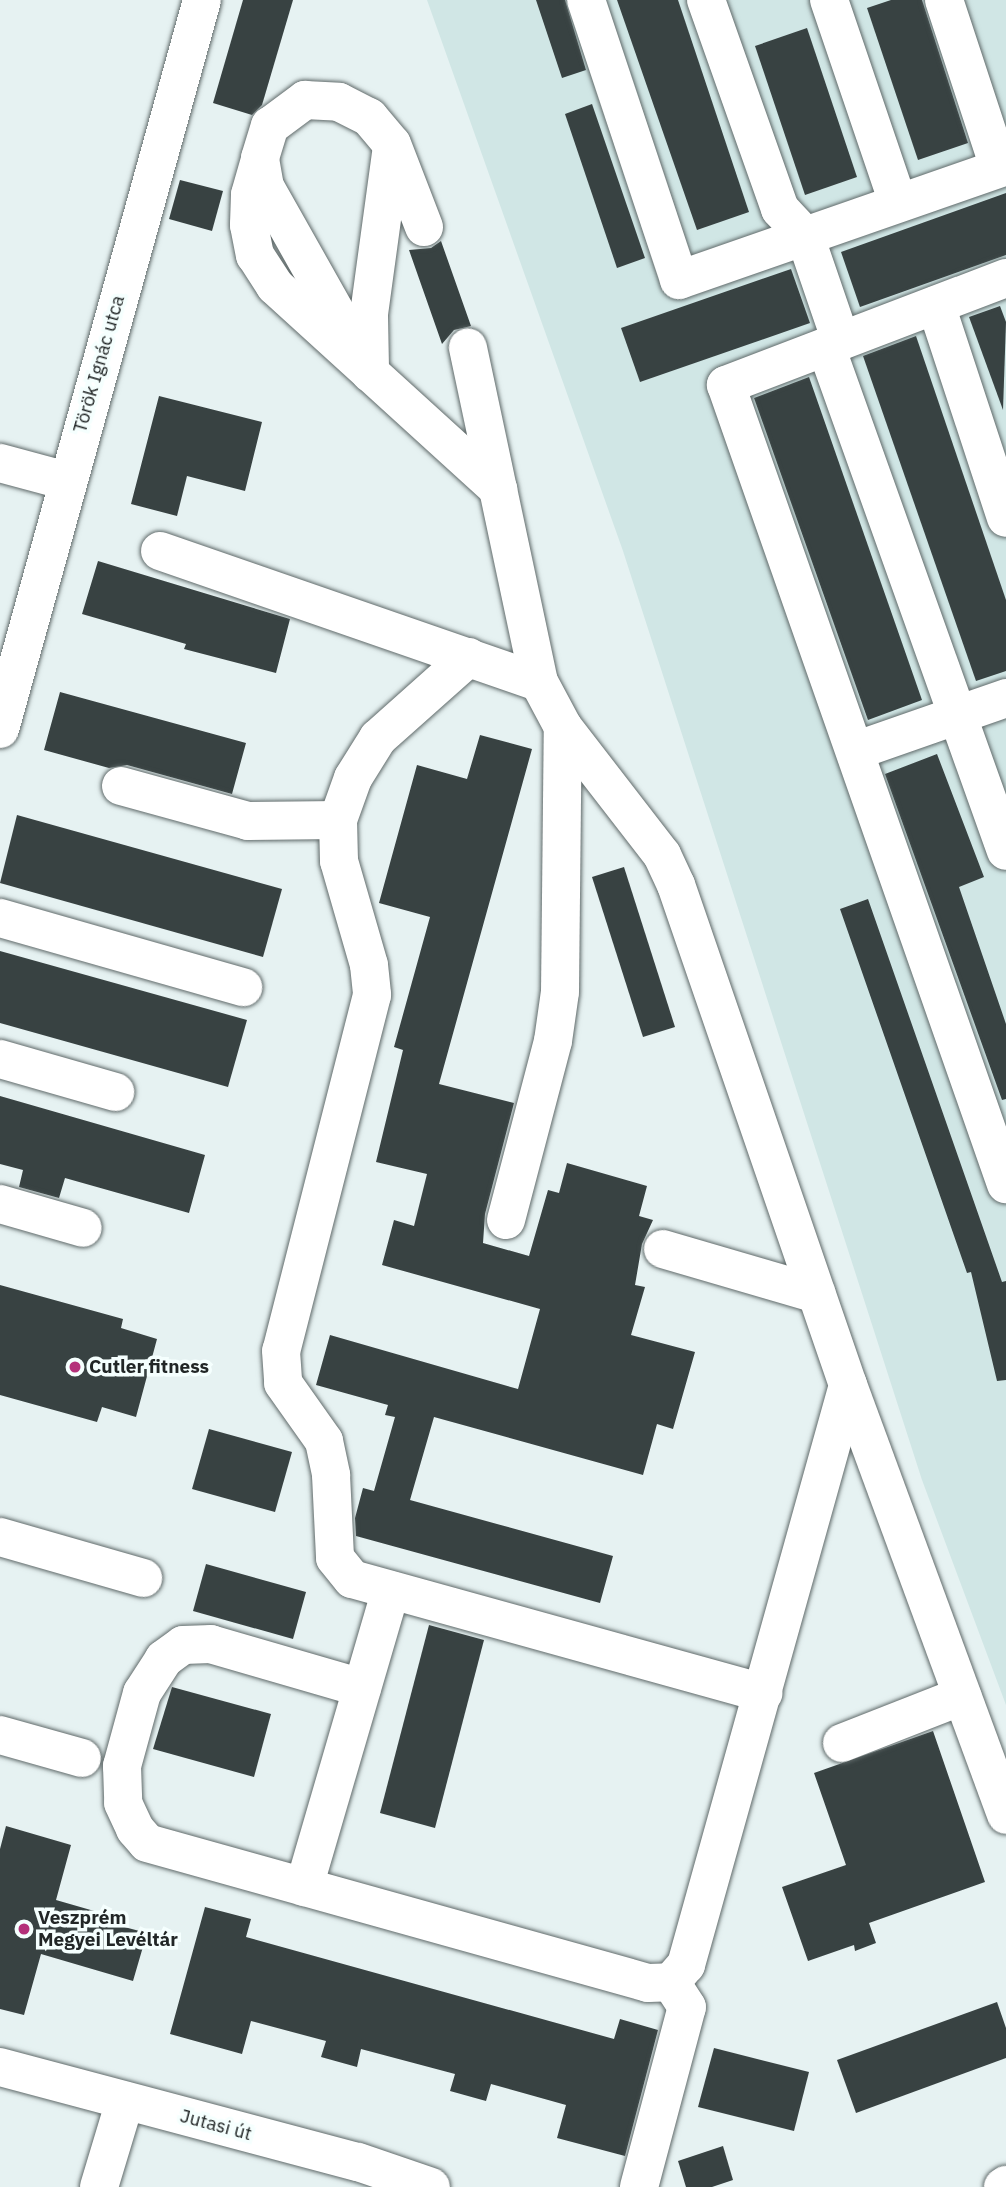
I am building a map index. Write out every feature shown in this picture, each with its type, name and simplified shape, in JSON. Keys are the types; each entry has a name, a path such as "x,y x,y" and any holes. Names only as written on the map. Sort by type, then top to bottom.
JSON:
{"street":[{"name":"Török Ignác utca","path":"0,729 66,481 202,0"},
{"path":"586,0 679,281 1003,166 944,0"},
{"path":"706,0 780,209 805,236 833,344 1006,851"},
{"path":"829,0 898,203"},
{"path":"424,228 392,144 369,117 339,102 305,100 270,126 260,158 265,187 370,373 498,489"},
{"path":"370,373 369,314 392,144"},
{"path":"1006,278 726,385 1006,1184"},
{"path":"936,305 1006,518"},
{"path":"468,347 539,682 563,727 662,855 676,885 848,1385 1006,1815"},
{"path":"0,463 66,481"},
{"path":"160,551 539,682"},
{"path":"469,657 378,738 353,778 338,820 339,860 347,904 369,965 372,995 281,1351 284,1383 324,1441 331,1475 334,1558 352,1580 764,1693"},
{"path":"855,751 1006,698"},
{"path":"506,1220 552,1041 560,992 563,727"},
{"path":"121,786 248,821 338,820"},
{"path":"0,918 243,987"},
{"path":"0,1059 115,1092"},
{"path":"0,1204 83,1228"},
{"path":"663,1250 817,1294"},
{"path":"362,1688 211,1644 183,1645 164,1659 142,1693 122,1766 123,1803 135,1829 147,1843 648,1983 671,1982 686,1965 848,1385"},
{"path":"0,1537 143,1578"},
{"path":"304,1887 391,1590"},
{"path":"842,1743 962,1696"},
{"path":"0,1735 82,1758"},
{"path":"639,2187 687,2007 671,1982"},
{"name":"Jutasi út","path":"0,2067 358,2162 431,2187"},
{"path":"99,2187 125,2101"}],"shaded area":[{"path":"427,0 1006,0 1006,1705 922,1480 623,551"}],"building":[{"path":"243,0 293,0 262,105 252,115 213,103"},
{"path":"536,0 565,0 586,70 562,78"},
{"path":"617,0 678,0 749,212 697,230"},
{"path":"891,0 922,0 968,143 918,160 867,8"},
{"path":"807,28 857,177 805,195 755,46"},
{"path":"592,104 645,258 617,268 565,114"},
{"path":"180,180 223,191 212,231 169,219"},
{"path":"1006,193 1006,255 860,307 841,252"},
{"path":"441,241 471,326 454,330 442,344 409,250 431,248"},
{"path":"791,269 810,323 640,382 621,328"},
{"path":"1000,306 1006,322 1003,410 969,317"},
{"path":"916,336 1006,600 1006,671 976,681 863,356"},
{"path":"809,377 922,700 868,720 754,398"},
{"path":"159,396 262,422 245,491 187,476 177,516 131,504"},
{"path":"98,561 290,619 276,673 184,649 186,644 82,614"},
{"path":"60,692 246,743 232,794 127,765 109,768 44,750"},
{"path":"480,735 532,749 439,1084 514,1103 485,1214 483,1243 529,1256 548,1190 559,1193 567,1163 647,1186 639,1216 653,1220 642,1244 635,1285 645,1287 631,1335 695,1352 673,1429 657,1424 643,1475 434,1417 410,1500 613,1556 600,1603 356,1536 355,1518 363,1488 374,1491 395,1417 385,1415 388,1405 316,1385 330,1335 518,1389 540,1309 382,1265 394,1220 414,1226 427,1174 376,1162 403,1050 394,1047 430,917 379,903 417,765 467,779"},
{"path":"937,754 984,877 959,887 1006,1024 1006,1099 1002,1100 885,774"},
{"path":"17,815 282,889 263,957 0,883"},
{"path":"624,867 675,1027 643,1037 592,877"},
{"path":"868,899 1002,1282 1006,1281 1006,1380 997,1381 971,1272 967,1273 840,909"},
{"path":"0,951 247,1020 228,1087 0,1023"},
{"path":"0,1096 205,1155 189,1213 65,1178 59,1198 19,1187 23,1170 0,1164"},
{"name":"Cutler fitness","path":"0,1285 123,1319 121,1328 157,1339 136,1417 102,1407 97,1422 0,1395"},
{"path":"209,1429 292,1452 275,1512 192,1489"},
{"path":"206,1564 306,1592 293,1639 193,1611"},
{"path":"429,1625 484,1640 435,1828 380,1813"},
{"path":"172,1687 271,1714 254,1777 153,1749"},
{"path":"933,1731 985,1882 869,1923 876,1943 855,1951 854,1945 808,1961 782,1887 846,1865 814,1773"},
{"name":"Veszprém Megyei Levéltár","path":"6,1826 71,1845 56,1900 115,1917 113,1924 147,1933 133,1981 41,1954 24,2015 0,2009 0,1849"},
{"path":"205,1907 251,1919 246,1937 614,2039 620,2019 658,2030 625,2156 557,2138 566,2105 491,2084 486,2101 450,2091 455,2074 361,2049 357,2067 321,2057 326,2041 251,2021 242,2054 170,2034"},
{"path":"997,2002 1006,2028 1006,2058 856,2113 837,2060"},
{"path":"714,2048 809,2072 794,2131 698,2107"},
{"path":"723,2146 733,2180 712,2187 686,2187 678,2161"}],"place":[{"name":"Cutler fitness","path":"75,1367"},
{"name":"Veszprém Megyei Levéltár","path":"24,1929"}]}
